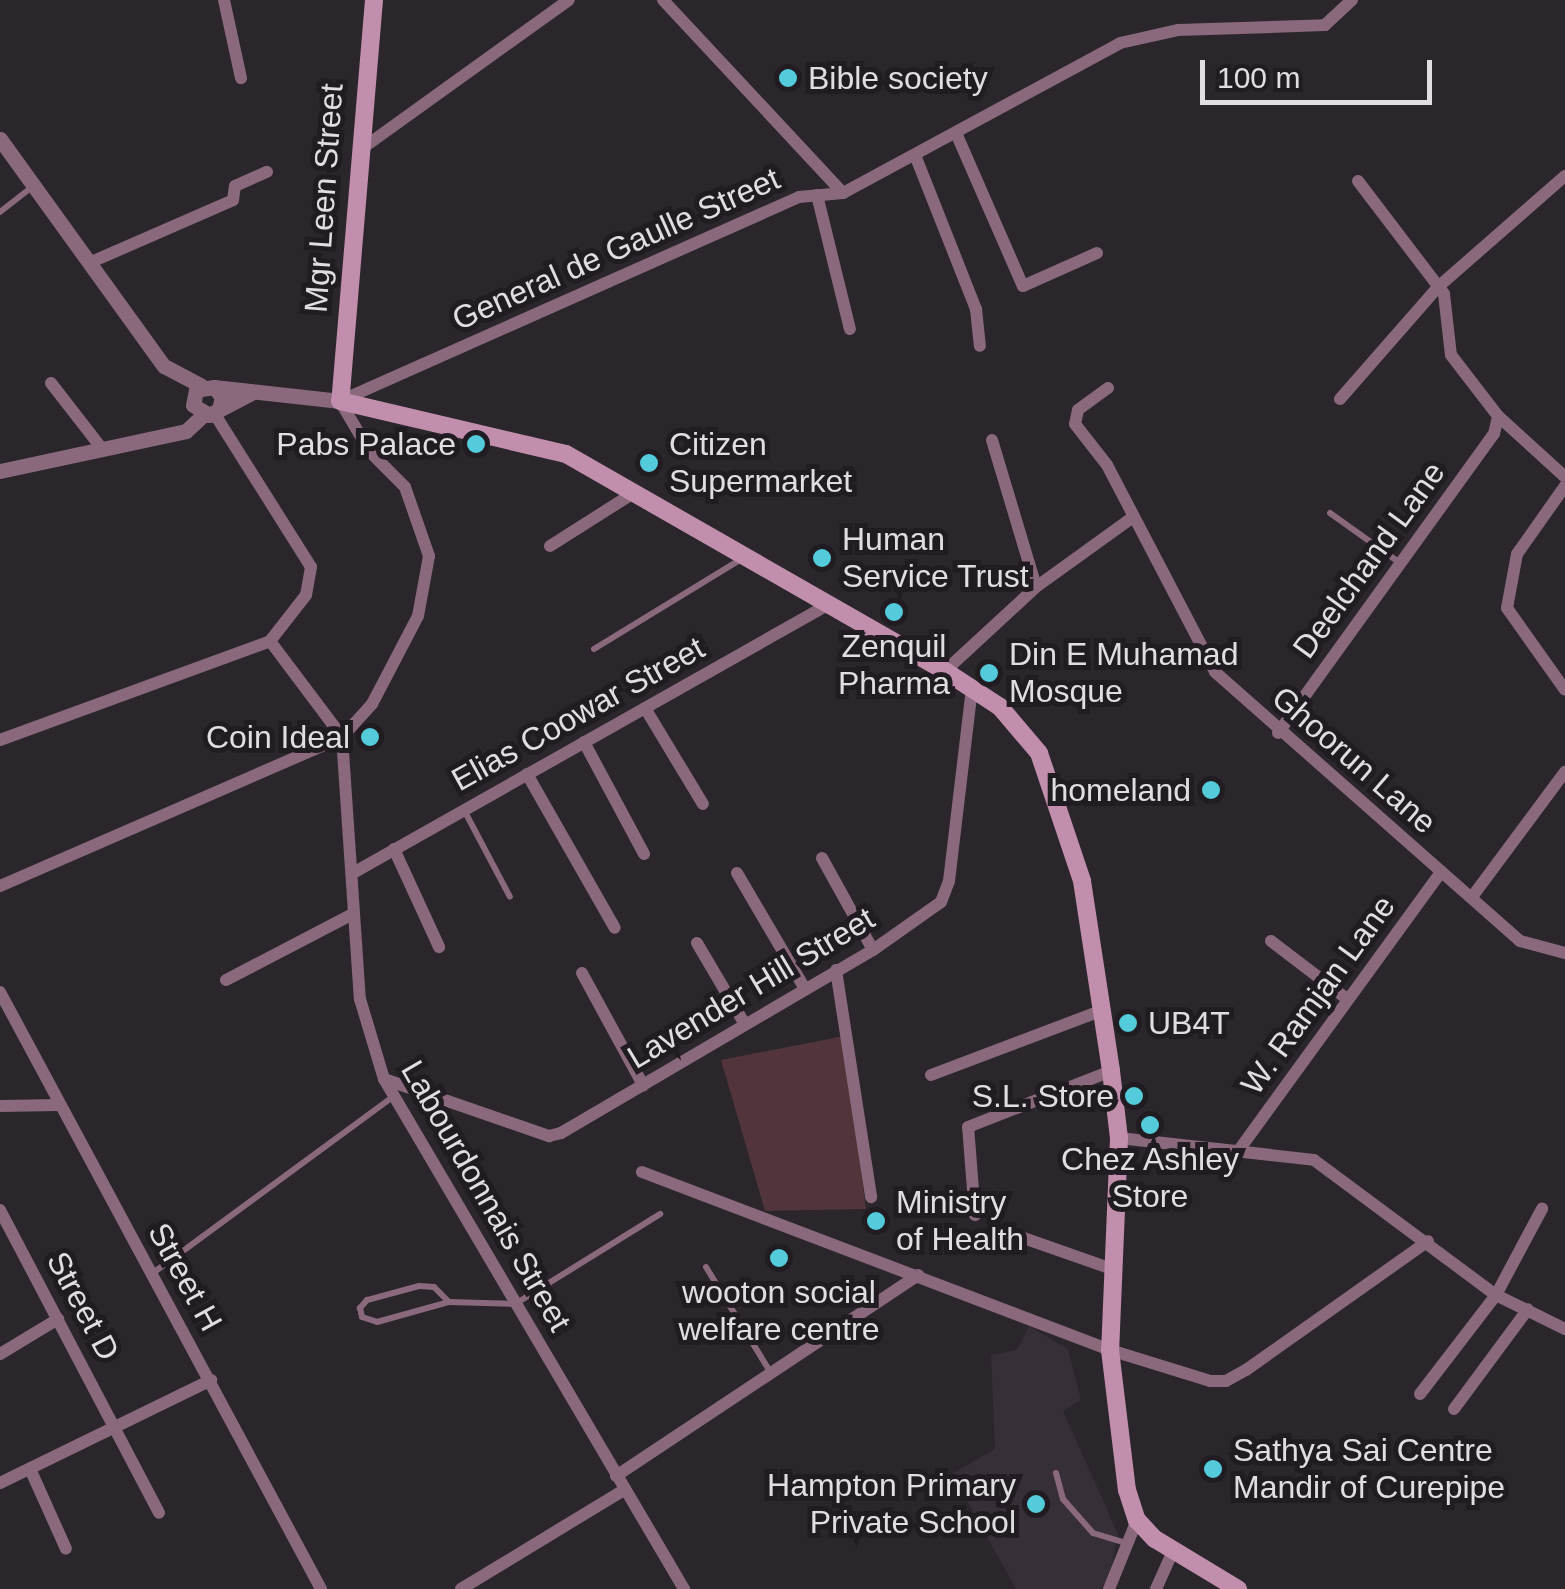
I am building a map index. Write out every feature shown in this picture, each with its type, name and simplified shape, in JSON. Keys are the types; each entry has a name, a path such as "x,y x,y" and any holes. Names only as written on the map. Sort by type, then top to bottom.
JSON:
{"main road":[{"name":"Mgr Leen Street","path":"340,401 358,152 374,0"},
{"path":"340,401 532,443 636,492 945,671 1020,727 1051,780 1085,895 1103,1010 1119,1138 1110,1350 1125,1475 1137,1520 1173,1552 1238,1589"}],"street":[{"path":"224,0 241,78"},
{"path":"358,152 569,0"},
{"path":"664,0 843,193"},
{"name":"General de Gaulle Street","path":"340,401 799,197 843,193 1120,43 1178,30 1325,25 1352,0"},
{"path":"956,132 1023,286 1097,254"},
{"path":"0,139 164,366 222,397 212,412"},
{"path":"915,155 976,309 980,346"},
{"path":"88,263 233,200 235,186 267,172"},
{"path":"1340,399 1438,287 1565,176"},
{"path":"1358,181 1438,287 1447,305 1451,354 1498,416 1565,478"},
{"path":"817,195 850,330"},
{"path":"51,382 103,450"},
{"path":"0,886 342,737 389,680 418,616 429,556 405,487 370,452 340,401 208,387"},
{"path":"0,740 270,641 306,596 311,567 212,412 193,404 208,387"},
{"name":"Ghoorun Lane","path":"1108,388 1078,410 1074,424 1107,465 1210,664 1278,733 1520,940 1565,953"},
{"path":"0,471 186,432 212,412 253,392"},
{"name":"Deelchand Lane","path":"1278,733 1494,434 1498,416"},
{"path":"992,440 1036,588"},
{"path":"1563,681 1507,608 1517,554 1565,486"},
{"path":"550,546 636,492"},
{"path":"945,671 1036,588 1133,517"},
{"name":"Elias Coowar Street","path":"353,873 831,603"},
{"path":"270,641 342,737"},
{"name":"Lavender Hill Street","path":"384,1079 549,1136 873,950 941,902 949,881 972,689"},
{"path":"645,708 704,804"},
{"name":"Labourdonnais Street","path":"342,737 353,873 351,915 360,999 384,1079 684,1589"},
{"path":"584,742 644,854"},
{"path":"1472,897 1565,772"},
{"path":"527,774 615,928"},
{"path":"394,850 439,947"},
{"path":"822,858 873,950"},
{"name":"W. Ramjan Lane","path":"1239,1150 1441,872"},
{"path":"737,873 804,987"},
{"path":"226,980 351,915"},
{"path":"1272,942 1348,999"},
{"path":"697,943 743,1022"},
{"path":"836,970 870,1198"},
{"path":"582,973 643,1084"},
{"name":"Street H","path":"0,992 321,1589"},
{"path":"931,1075 1103,1010"},
{"path":"975,1215 968,1127 1111,1071"},
{"path":"0,1106 60,1106"},
{"path":"1119,1138 1314,1160 1496,1295 1565,1328"},
{"path":"642,1172 1110,1350 1226,1381 1428,1242"},
{"path":"1420,1394 1496,1295 1542,1209"},
{"name":"Street D","path":"0,1210 160,1513"},
{"path":"1015,1234 1112,1270"},
{"path":"616,1476 918,1274"},
{"path":"1454,1409 1528,1310"},
{"path":"0,1354 58,1319"},
{"path":"0,1483 211,1380"},
{"path":"31,1471 66,1549"},
{"path":"461,1589 624,1490"},
{"path":"1110,1589 1132,1545 1137,1520"},
{"path":"1156,1589 1173,1552"}],"lane":[{"path":"0,212 32,187"},
{"path":"1330,513 1400,563"},
{"path":"594,649 749,554"},
{"path":"464,810 510,897"},
{"path":"152,1274 394,1096"},
{"path":"449,1302 434,1287 419,1286 366,1300 360,1308 362,1317 377,1322 449,1302 515,1304 660,1214"},
{"path":"706,1267 771,1374"},
{"path":"1056,1472 1063,1499 1093,1533 1132,1545"}],"shaded area":[{"path":"844,1036 866,1209 765,1211 721,1060"},
{"name":"Hampton Primary Private School","path":"1029,1326 1068,1349 1081,1400 1063,1411 1118,1534 1110,1575 1101,1589 1016,1589 952,1474 995,1449 991,1355 1017,1350"}],"place":[{"name":"Bible society","path":"788,78"},
{"name":"Pabs Palace","path":"476,444"},
{"name":"Citizen Supermarket","path":"649,463"},
{"name":"Human Service Trust","path":"822,558"},
{"name":"Zenquil Pharma","path":"894,612"},
{"name":"Din E Muhamad Mosque","path":"989,673"},
{"name":"Coin Ideal","path":"370,737"},
{"name":"homeland","path":"1211,790"},
{"name":"UB4T","path":"1128,1023"},
{"name":"S.L. Store","path":"1134,1096"},
{"name":"Chez Ashley Store","path":"1150,1125"},
{"name":"Ministry of Health","path":"876,1221"},
{"name":"wooton social welfare centre","path":"779,1258"},
{"name":"Sathya Sai Centre Mandir of Curepipe","path":"1213,1469"},
{"name":"Hampton Primary Private School","path":"1036,1504"}]}
